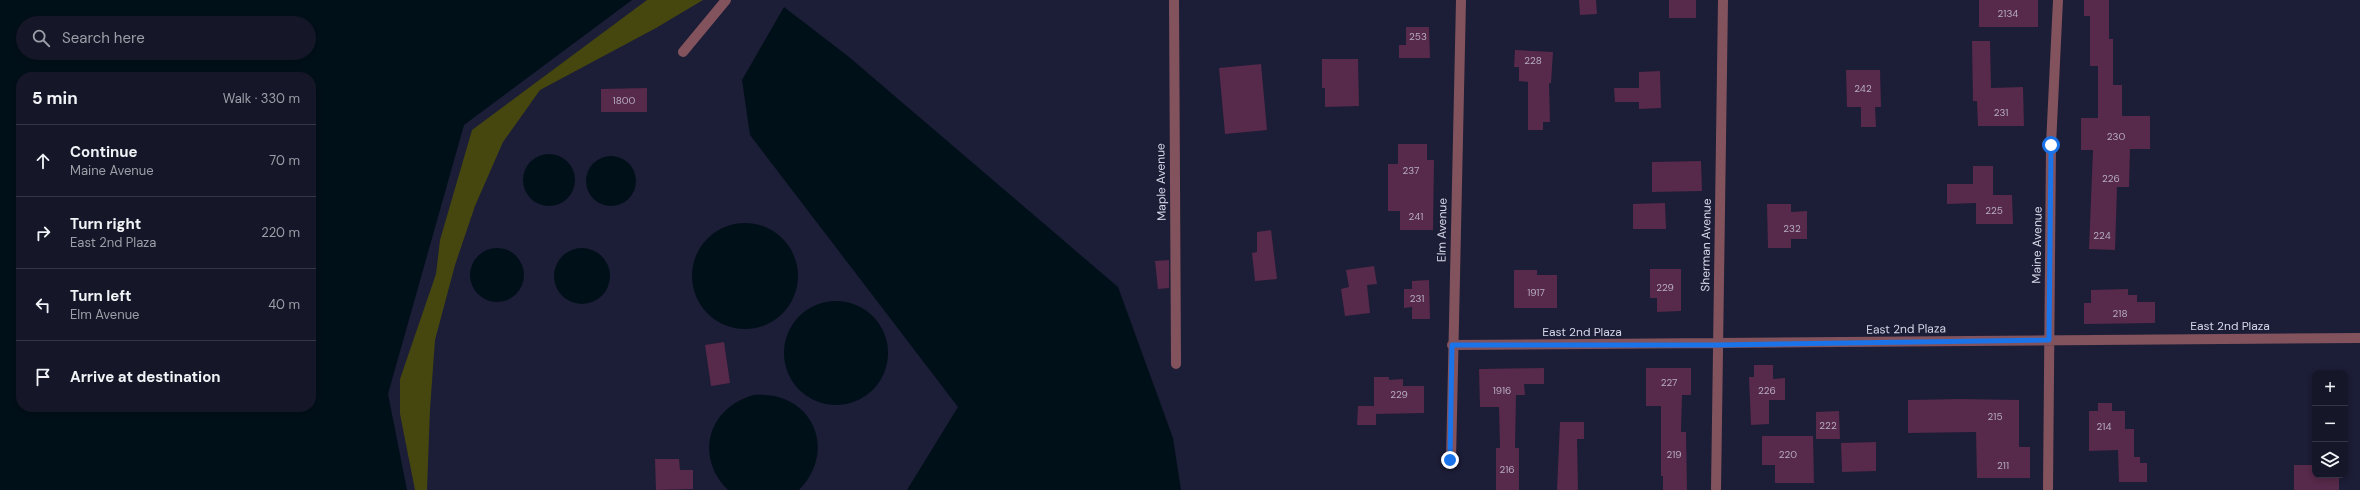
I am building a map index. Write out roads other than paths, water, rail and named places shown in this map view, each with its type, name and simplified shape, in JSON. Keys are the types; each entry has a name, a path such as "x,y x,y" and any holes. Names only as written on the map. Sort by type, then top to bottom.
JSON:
{"street":[{"path":"682,52 726,0"},
{"name":"Maple Avenue","path":"1174,0 1176,364"},
{"name":"Elm Avenue","path":"1450,460 1461,0"},
{"name":"Sherman Avenue","path":"1716,490 1723,0"},
{"name":"Maine Avenue","path":"2048,490 2051,145 2058,0"},
{"name":"East 2nd Plaza","path":"1452,345 1717,345 2049,340 2360,338"}]}
